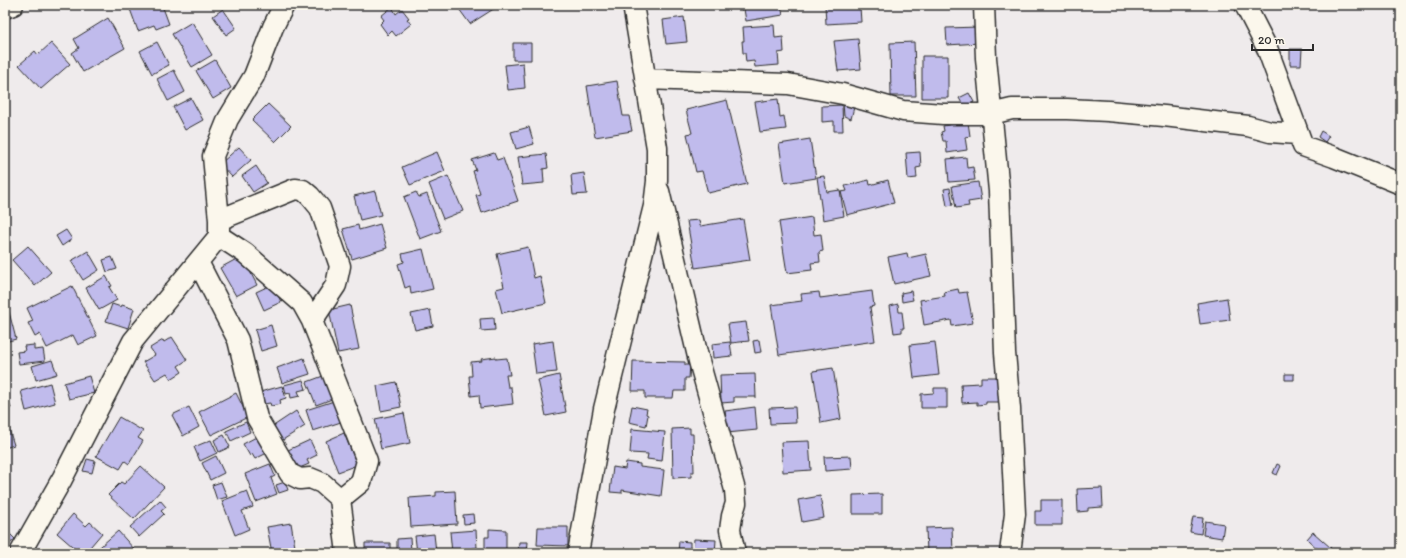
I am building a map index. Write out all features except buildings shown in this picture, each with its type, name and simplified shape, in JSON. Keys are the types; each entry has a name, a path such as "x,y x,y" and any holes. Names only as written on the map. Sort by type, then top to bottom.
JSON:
{"street":[{"path":"5,8 13,5"},
{"path":"284,5 273,27 254,76 228,119 213,156 219,228 302,303 312,321 367,461 362,482 340,500"},
{"path":"578,553 604,409 654,206 657,182 658,148 633,5"},
{"path":"984,5 986,58 999,191 1005,353 1010,409 1015,506 1010,553"},
{"path":"1245,5 1267,48 1303,146 1401,184"},
{"path":"645,79 788,84 843,94 903,111 943,114 991,114 1012,109 1108,111 1225,123 1248,126 1270,132 1298,134"},
{"path":"657,182 699,361 735,490 736,503 730,530 735,553"},
{"path":"20,553 62,479 133,340 198,262 219,228 295,189 303,190 320,208 340,266 336,285 312,321"},
{"path":"198,262 238,340 257,418 290,474 300,479 310,478 322,483 340,500 348,553"}]}
